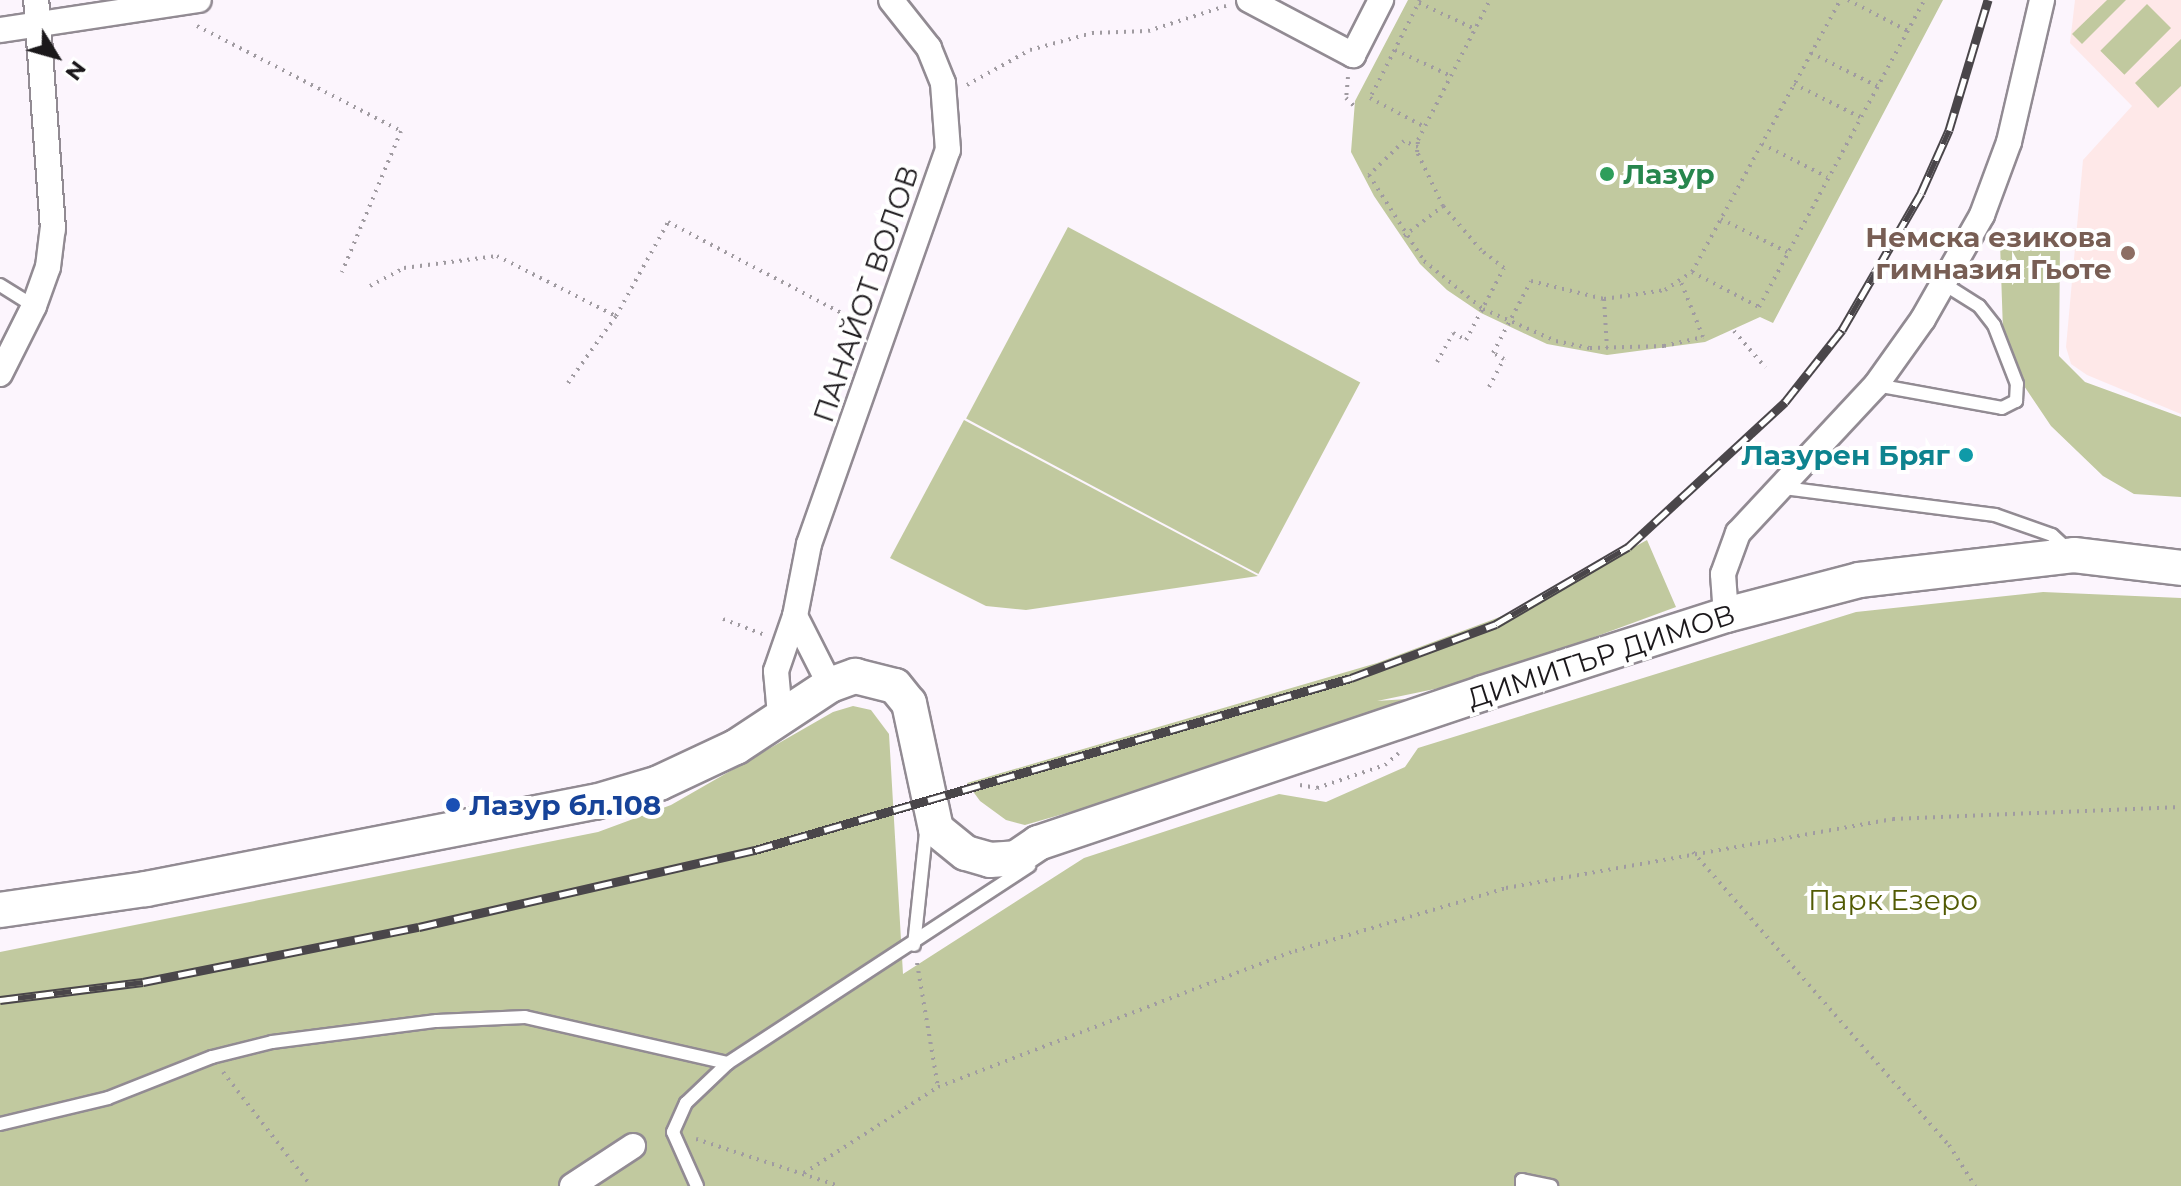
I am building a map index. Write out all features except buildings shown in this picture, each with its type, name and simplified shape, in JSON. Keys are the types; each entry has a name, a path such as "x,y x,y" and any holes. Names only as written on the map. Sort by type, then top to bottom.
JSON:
{"main road":[{"name":"ДИМИТЪР ДИМОВ","path":"1038,843 1726,615 1859,580 2074,555 2181,568"},
{"path":"0,910 146,889 595,802 659,783 736,747 780,715 830,685 855,676 895,686 909,703 930,801 979,835 1023,835 1038,843"}],"street":[{"path":"0,374 34,306 48,267 53,229 36,0"},
{"name":"ПАНАЙОТ ВОЛОВ","path":"780,715 776,671 795,616 809,544 948,150 943,83 929,48 891,0"},
{"path":"1240,2 1353,55 1381,0"},
{"path":"1726,615 1722,592 1728,552 1738,533 1784,488 1876,385 1944,284 1997,178 2042,0"},
{"path":"0,30 192,9"},
{"path":"795,616 830,685"},
{"path":"572,1186 633,1146"}],"lane":[{"path":"1876,385 2002,408 2016,401 2017,384 1994,325 1979,306 1944,284"},
{"path":"0,285 34,306"},
{"path":"1784,488 1995,515 2052,535 2074,555"},
{"path":"914,945 930,801"},
{"path":"697,1186 673,1132 686,1103 728,1063 914,945 1026,869 1037,859 1038,843"},
{"path":"0,1124 108,1098 212,1057 272,1042 437,1021 525,1017 728,1063"},
{"path":"1522,1186 1522,1180 1551,1186"}],"path":[{"path":"1437,362 1453,333 1466,340 1504,268 1481,250 1443,206 1426,179 1418,147 1425,127 1490,0"},
{"path":"1489,387 1504,359 1493,353 1531,281 1604,299 1665,290 1692,272 1840,0"},
{"path":"1848,0 1908,31"},
{"path":"1692,272 1759,307 1924,0"},
{"path":"1425,127 1370,98 1394,50 1420,1 1475,29"},
{"path":"945,106 977,76 1030,50 1092,33 1148,31 1240,2"},
{"path":"192,9 401,131 342,272"},
{"path":"1394,50 1451,76"},
{"path":"1811,53 1877,86"},
{"path":"1353,55 1346,98 1355,107"},
{"path":"1794,84 1860,117"},
{"path":"1418,147 1404,141 1369,175 1404,236 1457,291 1483,309 1556,341 1607,348 1664,346 1703,337 1681,282"},
{"path":"1762,144 1828,177"},
{"path":"1404,236 1443,206"},
{"path":"1721,219 1787,252"},
{"path":"568,383 616,316 668,222 884,336"},
{"path":"370,286 404,268 497,256 616,316"},
{"path":"1604,299 1607,348"},
{"path":"1734,331 1765,367"},
{"path":"723,619 785,643"},
{"path":"1295,784 1317,788 1385,765 1405,748"},
{"path":"804,1173 938,1087 1295,951 1506,888 1692,851 1893,819 2181,807"},
{"path":"1692,851 1949,1145 1975,1186"},
{"path":"914,945 938,1087"},
{"path":"212,1057 311,1186"},
{"path":"673,1132 839,1186"}],"shaded area":[{"name":"Немска езикова гимназия Гьоте","path":"2075,0 2181,0 2181,414 2087,375 2071,364 2066,347 2083,160 2132,106 2070,43"}],"green space":[{"name":"Лазур","path":"1408,0 1943,0 1773,323 1760,317 1705,342 1607,355 1547,344 1481,313 1447,290 1420,264 1374,196 1351,152 1355,101"},
{"path":"2107,0 2126,0 2082,44 2072,34"},
{"path":"2147,4 2171,28 2124,75 2100,51"},
{"path":"2181,39 2181,86 2158,108 2135,83"},
{"path":"1068,227 1360,382 1258,574 966,419"},
{"path":"2000,243 2060,244 2059,356 2085,382 2181,417 2181,497 2134,494 2103,476 2051,426 2016,374 2003,331"},
{"path":"964,420 1258,576 1026,610 986,606 890,558"},
{"path":"1647,540 1676,607 1478,680 1377,701 1480,694 1025,825 1006,820 980,801 967,783 1377,663 1521,609"},
{"name":"Парк Езеро","path":"2043,592 2181,598 2181,1186 0,1186 0,952 598,832 671,805 833,712 853,706 871,710 889,734 903,974 1084,858 1279,794 1326,802 1405,767 1418,748 1856,612"}],"railway":[{"path":"0,1000 143,982 419,927 755,850 1351,678 1496,624 1628,547 1785,402 1842,330 1921,193 1949,130 1988,0"}],"place":[{"name":"Лазур","path":"1607,174"},
{"name":"Немска езикова гимназия Гьоте","path":"2128,253"},
{"name":"Лазурен Бряг","path":"1966,455"},
{"name":"Лазур бл.108","path":"453,805"}]}
